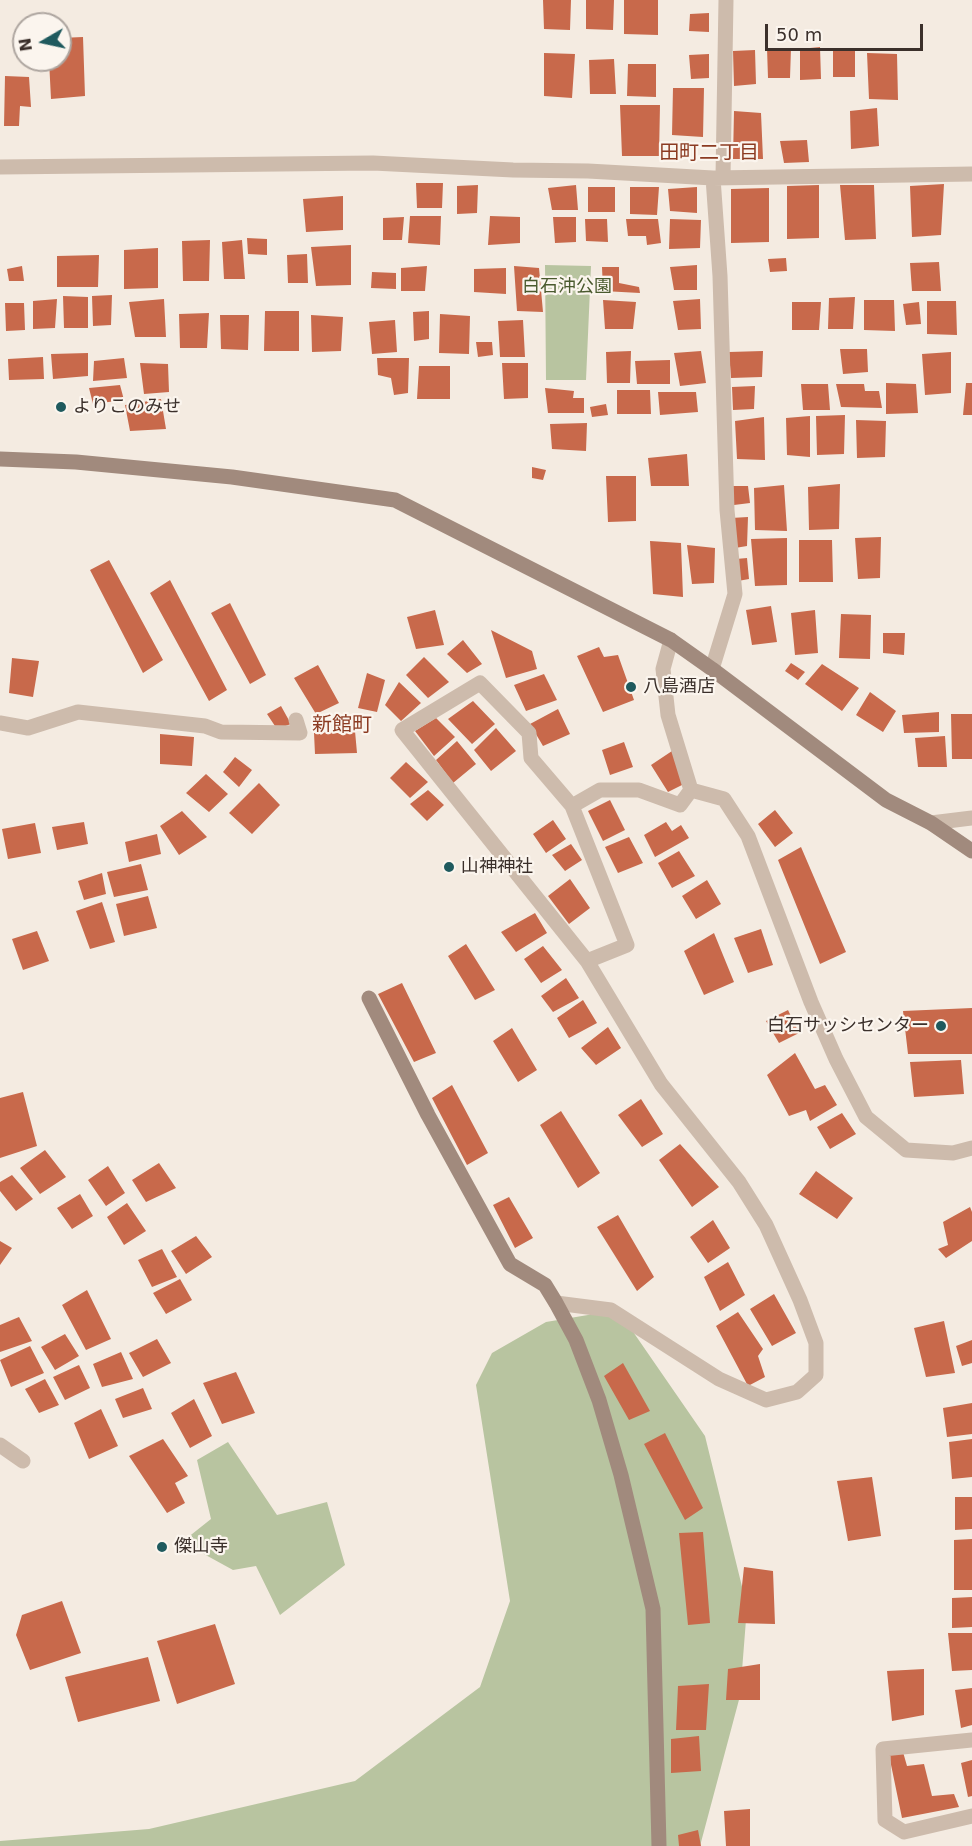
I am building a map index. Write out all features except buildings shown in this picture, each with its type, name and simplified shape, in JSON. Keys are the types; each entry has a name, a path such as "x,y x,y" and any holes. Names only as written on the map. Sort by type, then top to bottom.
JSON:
{"street":[{"path":"712,669 735,594 727,510 718,178 726,0"},
{"path":"0,167 373,163 718,178 972,174"},
{"path":"0,459 76,462 221,476 395,500 671,640 886,800 931,823 972,851"},
{"path":"671,640 663,669 668,715 691,790"},
{"path":"556,1303 611,1310 719,1379 766,1400 797,1392 816,1375 816,1343 800,1300 766,1225 739,1182 661,1084 587,961 402,730 480,683 529,733 531,758 572,806 627,945 587,961"},
{"path":"0,723 28,728 78,712 206,726 221,732 300,733 296,720"},
{"path":"572,806 600,790 639,790 680,805 691,790"},
{"path":"691,790 724,799 748,836 811,1002 836,1059 866,1117 906,1150 953,1153 972,1148"},
{"path":"931,823 972,818"},
{"path":"369,998 428,1114 510,1264 545,1285 556,1303 576,1340 599,1400 621,1475 653,1609 659,1846"},
{"path":"0,1445 23,1461"},
{"path":"972,1740 883,1749 885,1820 904,1832 972,1816"}],"green space":[{"name":"白石沖公園","path":"545,265 591,266 586,380 546,380"},
{"path":"618,1310 705,1436 747,1607 740,1696 700,1846 0,1846 0,1841 149,1829 355,1781 480,1687 510,1601 476,1385 492,1353 546,1322"},
{"path":"228,1442 277,1515 327,1502 345,1565 280,1615 256,1566 233,1570 182,1542 211,1519 197,1460"}],"place":[{"name":"よりこのみせ","path":"61,407"},
{"name":"八島酒店","path":"631,687"},
{"name":"山神神社","path":"449,867"},
{"name":"白石サッシセンター","path":"941,1026"},
{"name":"傑山寺","path":"162,1547"}],"district":[{"name":"田町二丁目","path":"709,154"},
{"name":"新館町","path":"342,726"}]}
